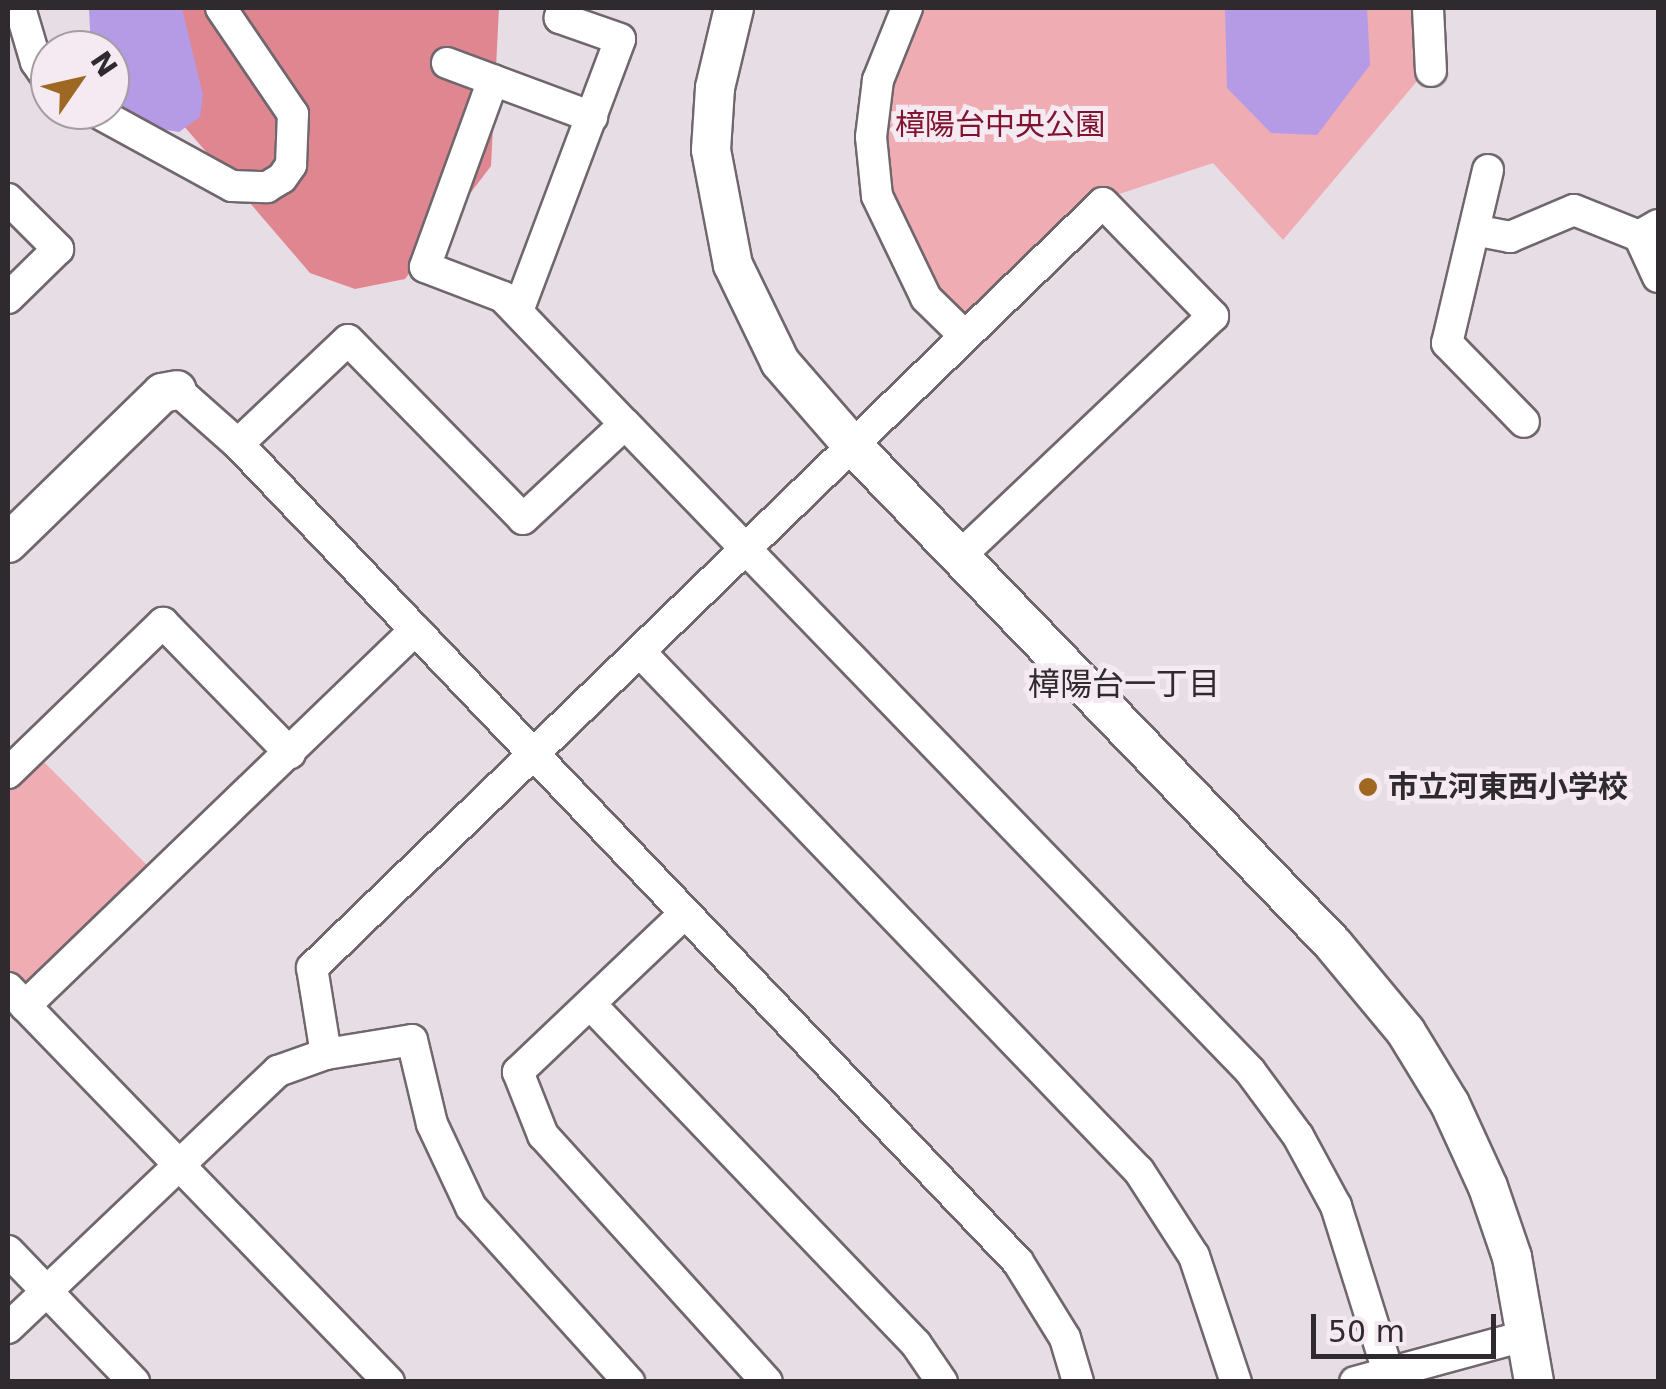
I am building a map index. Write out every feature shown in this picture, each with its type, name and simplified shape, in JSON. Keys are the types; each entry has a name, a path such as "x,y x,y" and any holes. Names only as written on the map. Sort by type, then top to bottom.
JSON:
{"street":[{"path":"20,8 30,42"},
{"path":"130,130 232,186 266,187 282,178 291,165 293,114 221,8"},
{"path":"518,311 620,39 560,18 562,8"},
{"path":"734,8 715,88 711,150 724,232 753,314 780,362 853,446 1333,944 1406,1032 1450,1104 1488,1187 1512,1257 1534,1382"},
{"path":"908,8 878,80 870,137 877,196 926,298 965,336"},
{"path":"1428,8 1431,71"},
{"path":"447,64 592,117"},
{"path":"493,80 425,267 502,297 518,311 1250,1071 1298,1136 1336,1206 1388,1372"},
{"path":"1488,170 1447,343 1524,422"},
{"path":"8,199 58,249 8,298"},
{"path":"326,1054 312,968 1103,203 1212,316 960,556"},
{"path":"1474,230 1510,237 1574,210 1649,231 1658,277"},
{"path":"238,444 348,340 523,519 625,424"},
{"path":"8,543 162,393 176,390 238,444 683,916 1018,1262 1065,1338 1078,1382"},
{"path":"8,773 163,623 290,753"},
{"path":"389,1382 16,997 290,753 415,630"},
{"path":"640,652 1139,1172 1194,1256 1236,1382"},
{"path":"683,916 518,1072 522,1094 543,1135 767,1382"},
{"path":"592,1006 916,1344 942,1382"},
{"path":"8,1328 278,1071 326,1054 412,1040 432,1124 471,1207 630,1382"},
{"path":"8,1251 134,1382"},
{"path":"1355,1382 1528,1335"}],"green space":[{"name":"樟陽台中央公園","path":"919,8 1415,8 1418,80 1283,240 1213,163 1086,205 970,316 959,315 933,286 893,208 883,108"},
{"path":"40,758 153,871 34,985 23,985 8,969 8,789"}],"shaded area":[{"path":"89,8 182,8 203,95 200,117 179,132 131,124 130,30 90,30"},
{"path":"94,8 499,8 491,166 405,279 355,289 310,273 165,104 130,57 130,30 110,30"},
{"path":"1225,8 1367,8 1370,65 1317,135 1271,133 1227,88"}],"place":[{"name":"市立河東西小学校","path":"1368,787"}],"district":[{"name":"樟陽台一丁目","path":"1124,684"}]}
